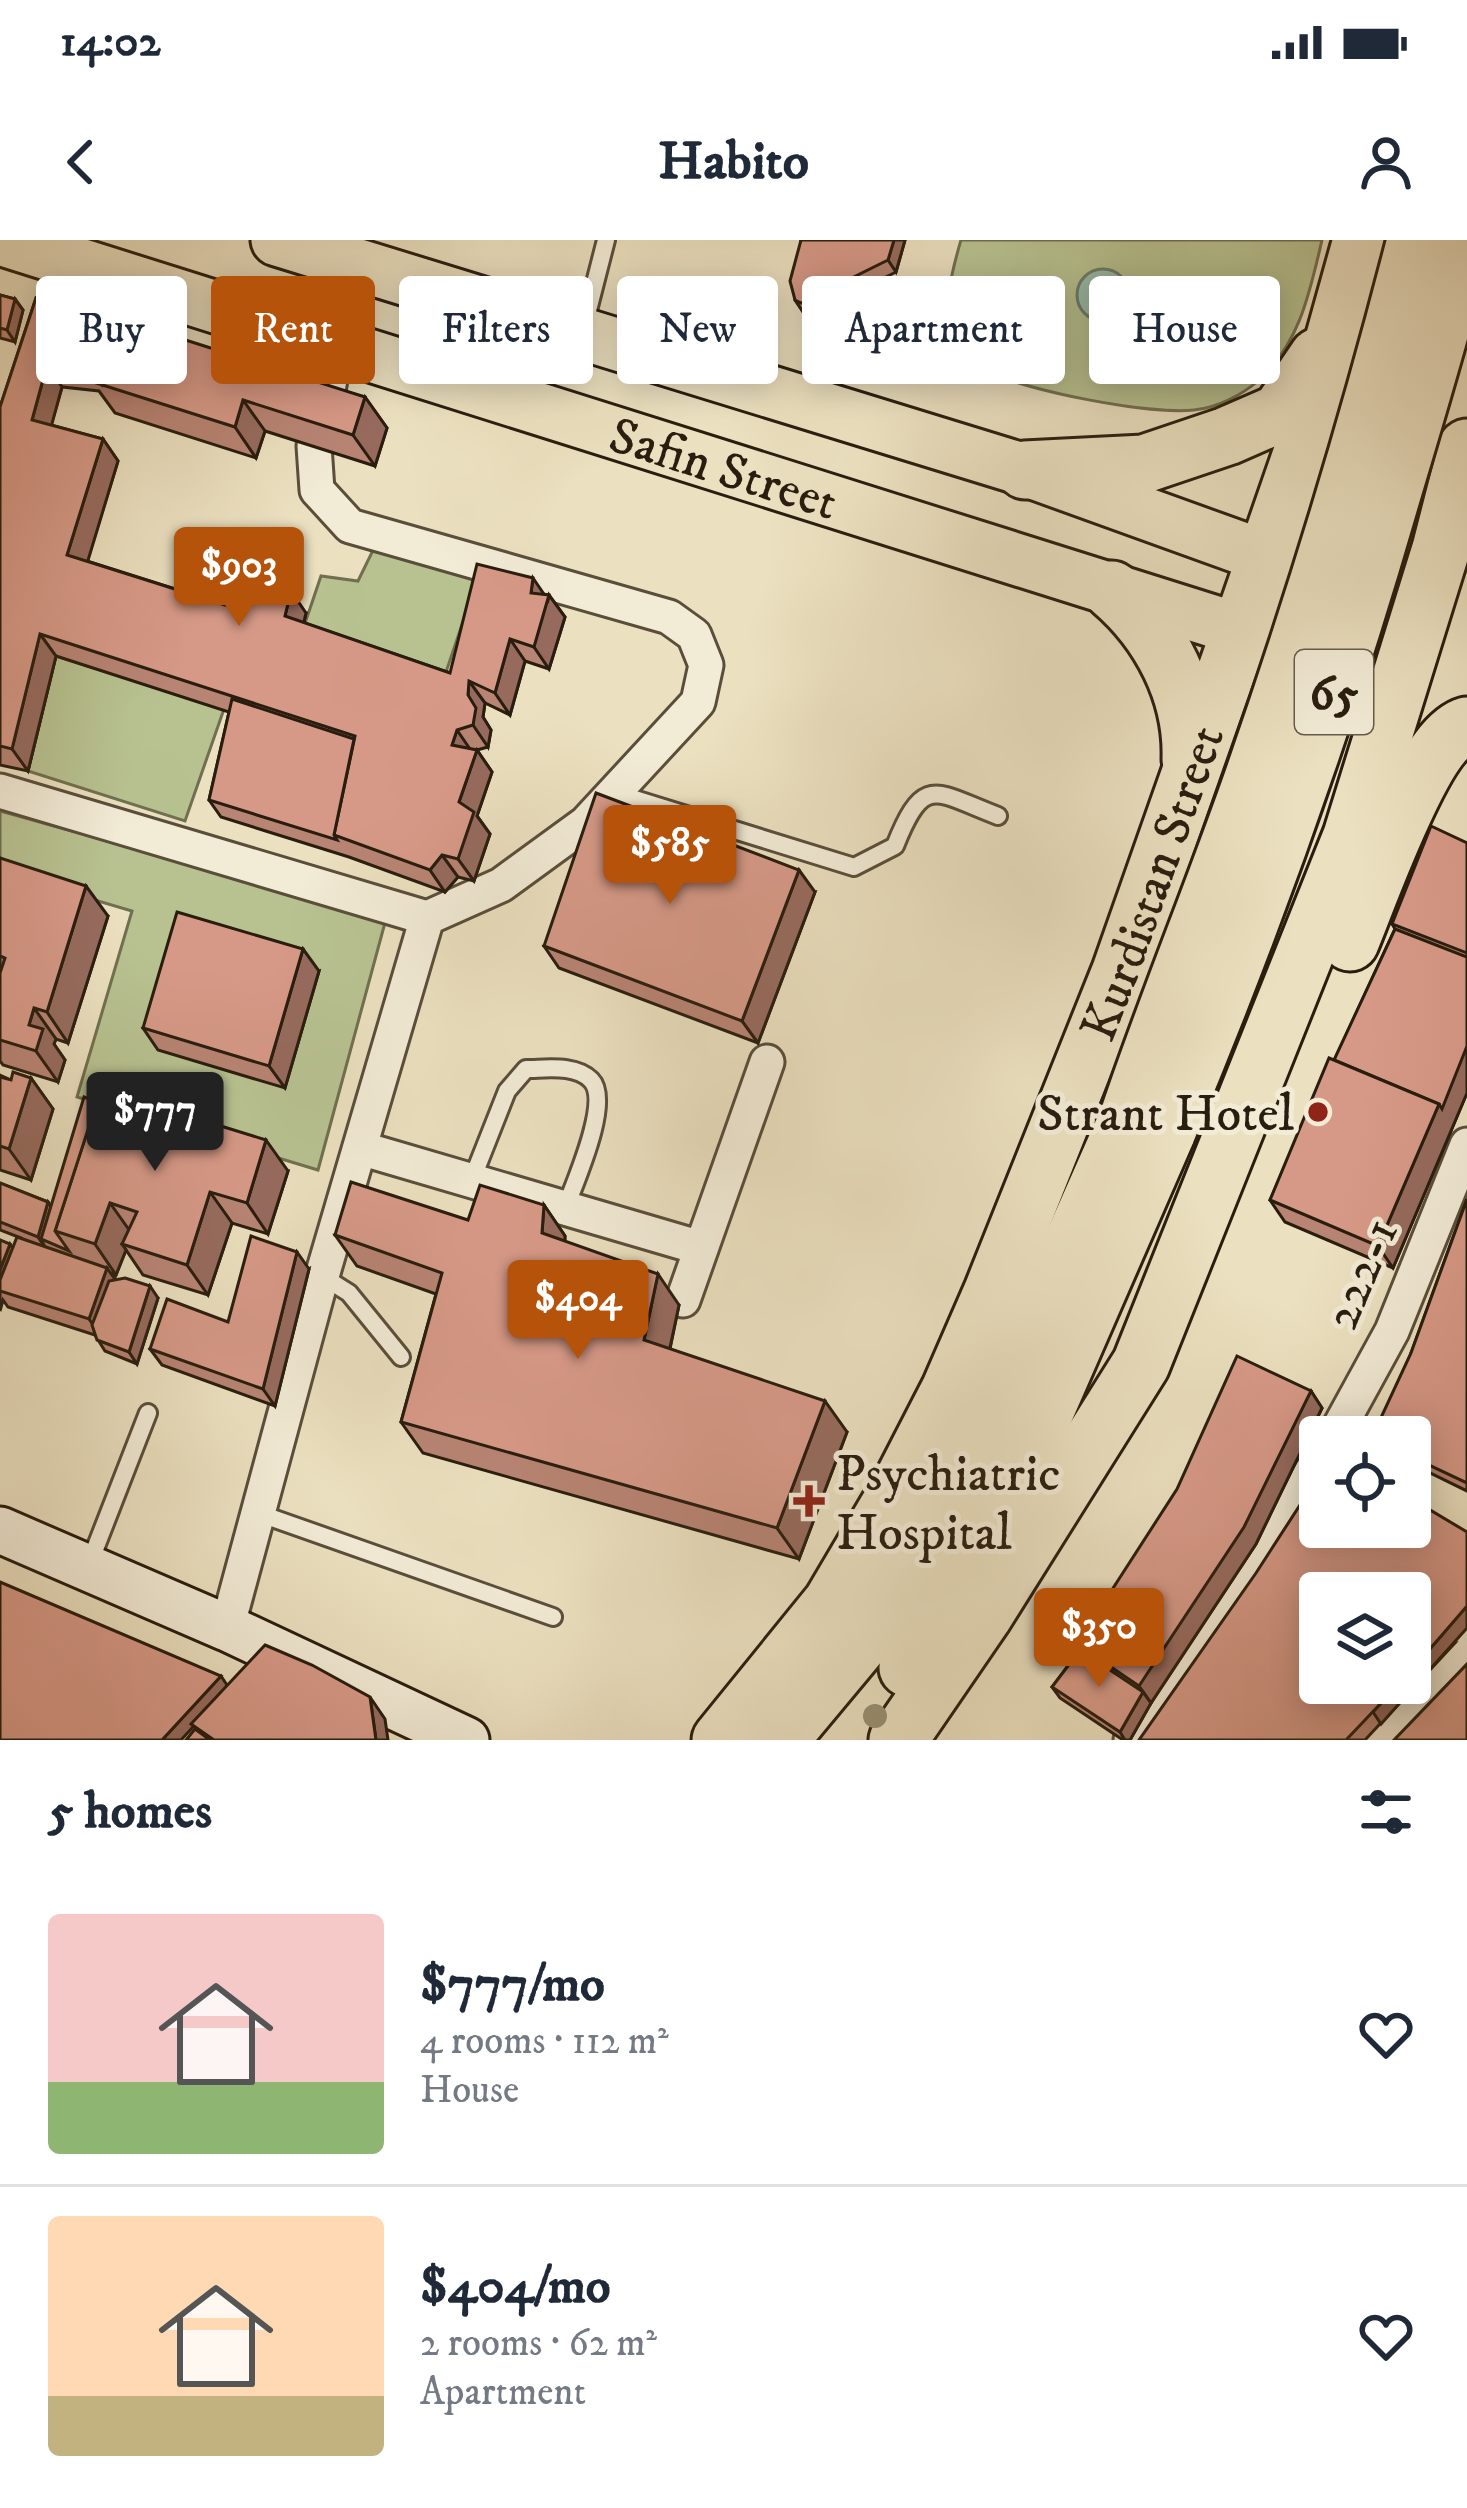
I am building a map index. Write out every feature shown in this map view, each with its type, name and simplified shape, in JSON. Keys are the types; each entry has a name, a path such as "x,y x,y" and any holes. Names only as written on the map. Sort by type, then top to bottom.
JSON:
{"highway":[{"path":"1024,470 1144,464 1280,413 1315,366 1361,240"},
{"name":"Kurdistan Street","path":"721,1740 832,1603 919,1452 993,1292 1121,971 1241,630 1304,448 1361,240"},
{"path":"1376,240 1367,284 1375,317 1385,331 1414,348 1431,350 1467,338"},
{"name":"Kurdistan Street","path":"869,1740 1034,1436 1148,1124 1382,374 1415,240"},
{"name":"Kurdistan Street","path":"779,1740 864,1638 916,1561 1148,1124 1284,836 1343,665 1464,240"},
{"name":"65","path":"898,1740 983,1616 1141,1364 1352,836 1401,678 1447,599 1467,448"},
{"path":"1266,557 1447,599"},
{"path":"1112,590 1137,611 1178,683 1190,718 1191,772"},
{"path":"1241,630 1467,699"},
{"path":"1189,1248 1310,1034 1422,772 1450,733 1467,726"},
{"path":"1121,971 1169,900 1203,875 1223,872 1254,880 1278,900 1287,920 1286,965 1205,1172 1189,1248"}],"main road":[{"name":"Safin Street","path":"3,240 211,306"},
{"name":"Safin Street","path":"277,240 343,250 416,276"},
{"name":"Safin Street","path":"593,338 1024,470 1266,557"},
{"name":"Safin Street","path":"375,357 1241,630"}],"street":[{"path":"325,408 329,384"},
{"path":"0,790 427,918 502,885 586,823 698,702 706,664 694,635 669,617 350,526 317,490 314,446"},
{"path":"226,1628 427,918"},
{"path":"683,1300 767,1062"},
{"name":"222-1","path":"1345,1416 1392,1331 1467,1145"},
{"path":"360,1148 701,1248"},
{"path":"1131,1740 1299,1490"},
{"path":"0,1530 226,1628 271,1661 466,1740"},
{"path":"1377,1740 1467,1647"}],"lane":[{"path":"593,291 606,240"},
{"path":"615,793 854,867 895,846 911,806 923,796 937,793 998,816"},
{"path":"472,1182 507,1091 516,1080 526,1070 567,1068 591,1080 598,1115 565,1210"},
{"path":"322,1276 349,1293 401,1357"},
{"path":"88,1568 148,1413"},
{"path":"258,1513 553,1617"}],"shaded area":[{"path":"961,240 1322,240 1301,315 1280,355 1280,276 1089,276 1089,384 1254,384 1203,409 1174,411 1120,405 1025,384 1065,384 1065,276 952,276"},
{"path":"1093,271 1113,271 1120,276 1089,276 1089,316 1079,305 1079,285"},
{"path":"377,542 478,577 441,687 300,638 321,576 358,581"},
{"path":"56,656 224,709 185,821 28,771"},
{"path":"0,811 386,919 318,1170 77,1097 132,911 0,872"}],"building":[{"path":"801,240 894,240 888,260 856,276 802,276 801,303 795,300 790,281"},
{"path":"0,295 15,299 7,330 0,328"},
{"path":"36,298 36,384 42,384 32,420 103,439 67,555 235,608 245,576 291,591 285,616 450,673 477,564 533,578 531,593 549,595 534,647 510,639 495,693 469,681 468,695 476,708 473,725 457,730 452,745 477,750 459,802 474,812 458,859 442,855 430,870 334,835 355,736 40,634 12,749 0,746 0,407"},
{"path":"187,340 211,348 211,384 324,384 365,397 353,435 243,400 235,427 99,384 187,384"},
{"path":"232,699 354,739 334,835 337,840 209,800"},
{"path":"596,793 799,870 742,1021 544,946"},
{"path":"1431,826 1467,843 1467,953 1392,924"},
{"path":"0,858 86,886 47,1012 34,1008 29,1025 43,1029 36,1051 0,1040 0,973 5,958 0,956"},
{"path":"177,912 303,949 269,1066 143,1028"},
{"path":"1395,929 1467,957 1467,1046 1442,1109 1334,1060"},
{"path":"1329,1058 1439,1104 1378,1246 1270,1200"},
{"path":"13,1072 31,1078 9,1149 0,1146 0,1077 11,1080"},
{"path":"101,1089 266,1140 247,1203 210,1192 187,1265 122,1244 137,1212 110,1203 95,1244 55,1231"},
{"path":"84,1097 97,1102 55,1231 69,1251 41,1239"},
{"path":"351,1182 468,1220 480,1185 544,1205 542,1233 658,1274 644,1340 825,1401 777,1528 401,1422 442,1273 335,1235"},
{"path":"0,1183 48,1202 38,1237 0,1222"},
{"path":"1467,1199 1467,1483 1431,1466 1431,1416 1382,1416 1411,1353"},
{"path":"251,1236 297,1252 263,1389 150,1349 167,1299 228,1322"},
{"path":"17,1237 107,1268 89,1319 0,1291"},
{"path":"0,1240 10,1244 0,1270"},
{"path":"125,1278 150,1286 129,1352 97,1340 92,1325 109,1281"},
{"path":"1237,1356 1311,1391 1244,1527 1139,1686 1077,1644 1177,1489"},
{"path":"1299,1506 1299,1548 1431,1548 1431,1511 1467,1532 1467,1606 1431,1648 1431,1572 1299,1572 1299,1704 1380,1704 1346,1740 1139,1740"},
{"path":"0,1582 221,1676 162,1740 0,1740"},
{"path":"265,1645 370,1697 376,1740 214,1740 191,1724"},
{"path":"1080,1650 1143,1692 1120,1732 1052,1687"},
{"path":"1467,1664 1467,1740 1394,1740 1431,1704"},
{"path":"195,1729 210,1740 186,1740"}],"place":[{"name":"Strant Hotel","path":"1318,1112"},
{"name":"Psychiatric Hospital","path":"809,1501"}]}
